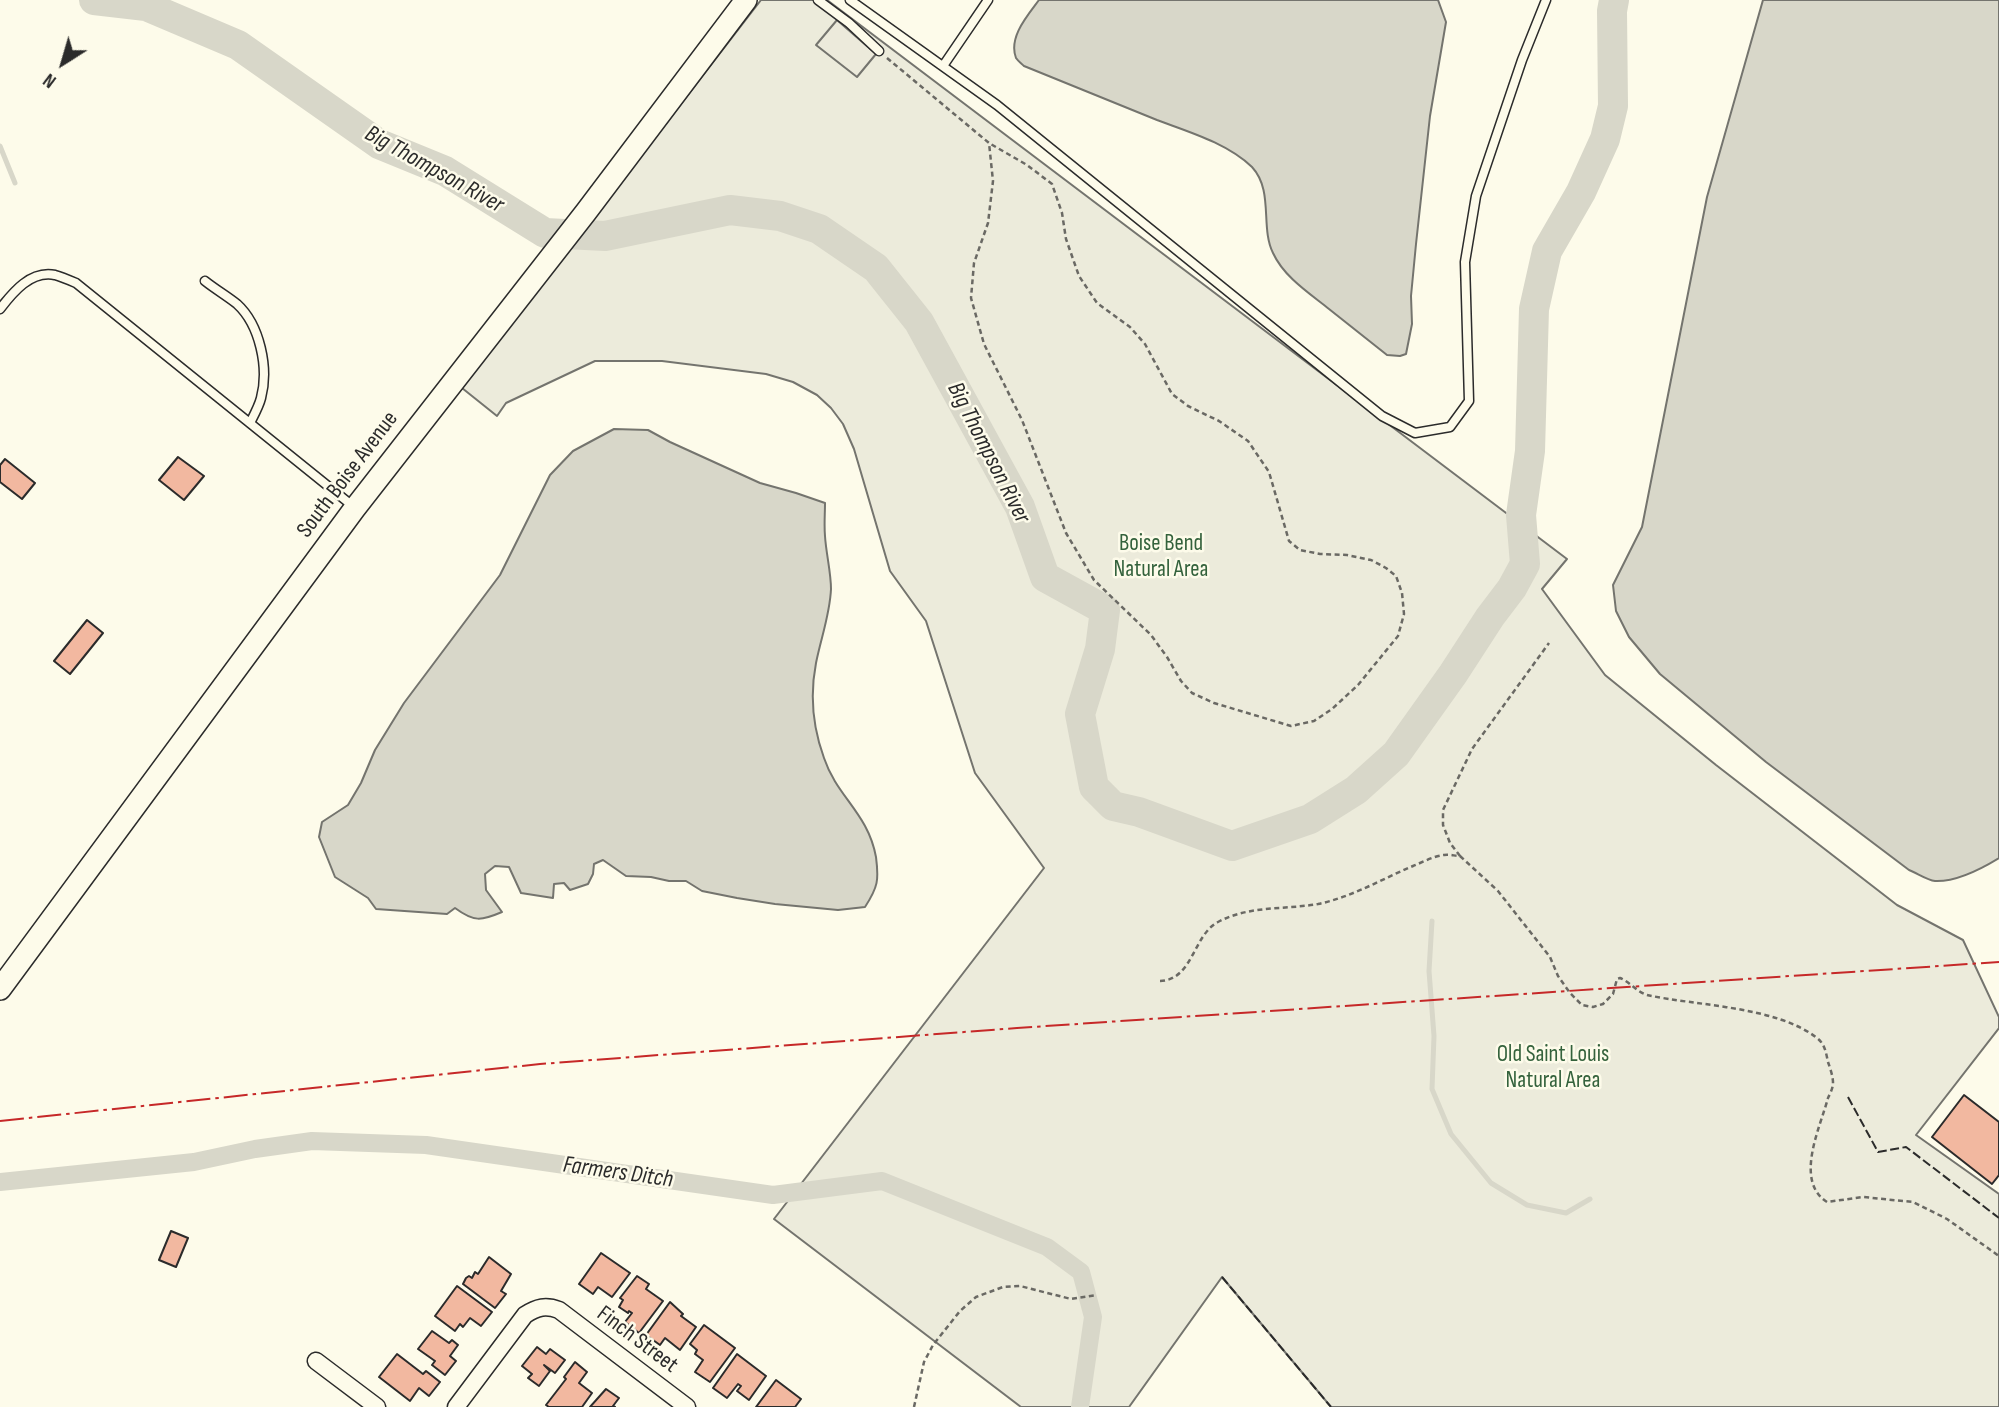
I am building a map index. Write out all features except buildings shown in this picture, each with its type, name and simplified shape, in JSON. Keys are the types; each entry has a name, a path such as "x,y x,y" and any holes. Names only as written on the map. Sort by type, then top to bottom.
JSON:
{"main road":[{"name":"South Boise Avenue","path":"0,989 355,508 586,212 746,0"}],"street":[{"name":"Finch Street","path":"456,1407 525,1315 536,1308 545,1307 559,1310 687,1407"},
{"path":"316,1361 377,1407"}],"lane":[{"path":"818,0 849,23 879,51"},
{"path":"850,0 997,105 1382,416 1415,433 1450,427 1469,401 1465,262 1476,196 1522,60 1546,0"},
{"path":"943,66 988,0"},
{"path":"0,309 14,290 33,277 52,274 76,283 355,508"},
{"path":"205,281 238,305 253,325 264,374 261,397 250,423"}],"path":[{"path":"879,51 989,143 1027,165 1052,184 1079,276 1097,303 1130,327 1146,344 1172,394 1248,441 1269,472 1289,541 1300,550 1371,560 1396,576 1402,593 1404,614 1398,636 1358,685 1332,709 1314,721 1291,726 1214,703 1192,693 1151,635 1094,580 1066,533 1022,420 984,344 971,298 974,263 988,223 993,180 989,143"},
{"path":"1549,643 1472,749 1443,810 1443,825 1450,843 1460,856 1499,891 1550,957 1570,993 1582,1005 1593,1007 1603,1004 1613,994 1617,979 1620,978 1644,994 1763,1015 1794,1025 1815,1036 1823,1045 1833,1083 1810,1166 1811,1180 1820,1198 1827,1202 1863,1197 1913,1202 1947,1219 1999,1256"},
{"path":"1160,981 1175,978 1181,973 1214,924 1232,915 1266,908 1317,904 1349,895 1435,857 1445,854 1460,856"},
{"path":"914,1407 923,1362 960,1311 976,1297 1003,1287 1020,1286 1071,1299 1097,1295"}],"green space":[{"name":"Old Saint Louis Natural Area","path":"761,0 827,0 1567,559 1542,589 1605,675 1897,905 1963,940 1999,1017 1999,1028 1916,1135 1999,1194 1999,1407 1331,1407 1222,1277 1129,1407 1021,1407 774,1219 1044,868 975,773 926,621 890,571 854,449 843,424 817,395 793,382 766,374 662,361 595,361 506,403 497,416 462,388"}],"shaded area":[{"path":"1039,0 1438,0 1446,22 1430,116 1411,296 1412,324 1406,354 1387,355 1305,291 1284,270 1269,243 1263,187 1252,167 1242,159 1207,139 1024,66 1016,58 1015,42 1025,19"},
{"path":"1763,0 1999,0 1999,858 1960,877 1943,881 1935,881 1909,870 1766,762 1660,674 1629,637 1616,611 1613,585 1642,527 1707,197"},
{"path":"837,20 876,54 857,77 816,45"},
{"path":"614,429 648,430 760,483 825,503 825,536 831,589 814,675 814,711 820,747 830,772 866,828 876,857 875,888 865,907 838,910 737,898 702,891 686,881 626,876 603,860 594,864 588,884 570,890 564,883 554,884 553,898 521,893 509,867 495,866 485,874 486,890 502,912 478,919 455,908 447,914 376,909 368,898 335,877 319,837 322,822 348,805 375,750 404,703 500,575 550,475 573,451"}],"waterway":[{"name":"Big Thompson River","path":"94,0 146,6 238,45 379,144 445,171 545,233 605,236 730,210 780,216 819,229 876,268 919,322 1020,507 1045,577 1105,610 1100,649 1080,714 1094,787 1113,806 1139,812 1232,846 1310,819 1356,790 1396,754 1512,588 1525,564 1521,515 1530,451 1534,309 1547,251 1581,192 1605,139 1613,106 1614,0"},
{"path":"0,146 15,183"},
{"path":"1432,921 1429,971 1434,1036 1432,1089 1451,1134 1491,1183 1527,1205 1566,1213 1590,1199"},
{"name":"Farmers Ditch","path":"0,1182 194,1162 255,1149 312,1141 426,1145 773,1195 882,1181 1047,1247 1081,1272 1093,1317 1080,1407"}],"fence":[{"path":"1848,1097 1878,1152 1906,1147 1999,1218"},
{"path":"1222,1277 1331,1407"}],"power":[{"path":"0,1121 540,1064 1017,1028 1999,962"}],"park label":[{"name":"Boise Bend Natural Area","path":"1161,557"}]}
